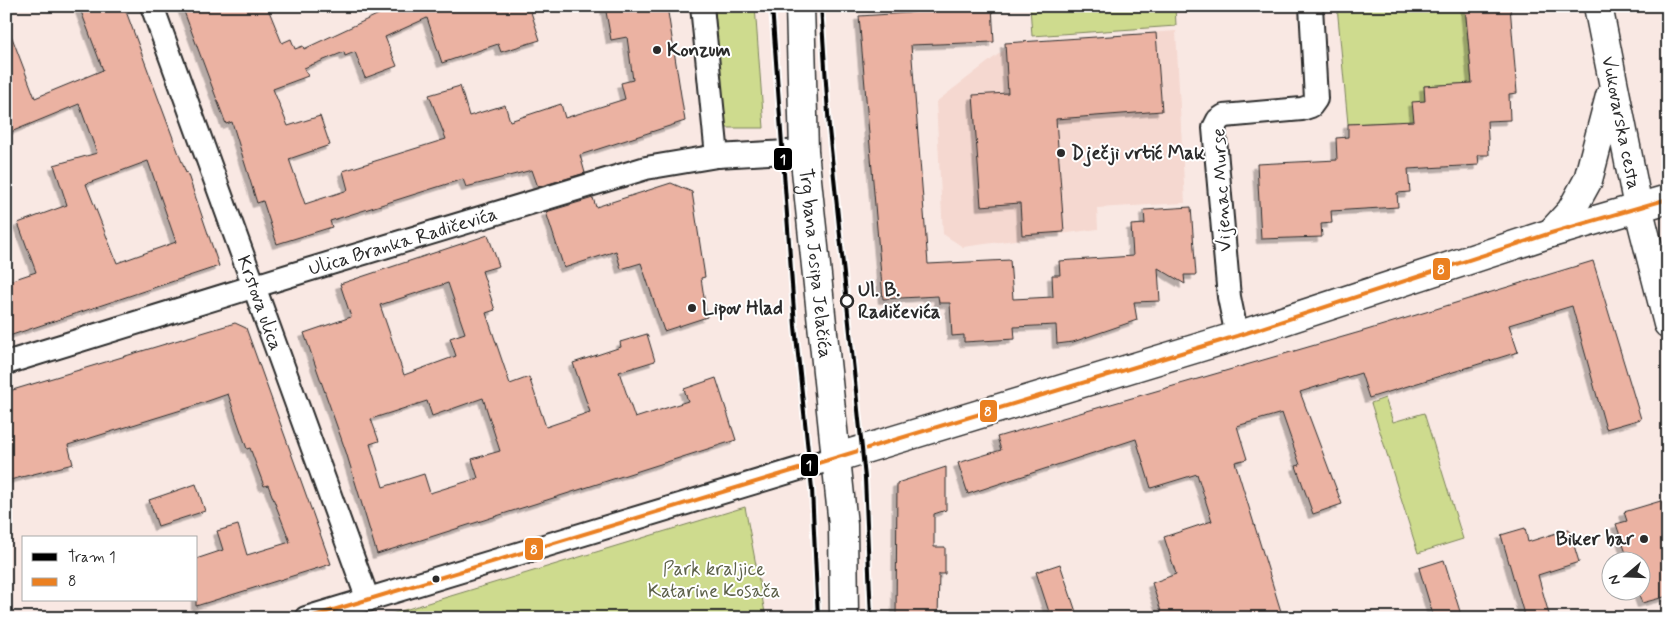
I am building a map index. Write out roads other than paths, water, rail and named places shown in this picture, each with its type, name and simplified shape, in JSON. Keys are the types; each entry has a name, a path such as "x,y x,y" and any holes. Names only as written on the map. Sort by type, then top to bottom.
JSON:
{"main road":[{"name":"Trg bana Josipa Jelačića","path":"800,6 804,151 835,458"},
{"name":"Vukovarska cesta","path":"1598,6 1638,207 1668,324"},
{"path":"1551,233 1571,212 1588,180 1613,85"},
{"path":"844,618 843,525 835,458 1237,336 1551,233 1668,199"}],"street":[{"name":"Krstova ulica","path":"152,6 368,600"},
{"path":"702,6 717,156"},
{"name":"Vijenac Murse","path":"1237,336 1229,298 1214,128 1218,120 1224,116 1311,106 1316,99 1311,6"},
{"name":"Ulica Branka Radičevića","path":"6,364 254,286 646,168 717,156 804,151"},
{"path":"306,618 835,458"}],"tram line":[{"name":"1","path":"772,6 795,326 812,489 818,618"},
{"name":"1","path":"821,6 829,129 865,478 871,618"}],"place":[{"name":"Konzum","path":"657,50"},
{"name":"Dječji vrtić Mak","path":"1061,153"},
{"name":"Ul. B. Radičevića","path":"847,301"},
{"name":"Lipov Hlad","path":"692,308"},
{"name":"Biker bar","path":"1644,539"}],"park label":[{"name":"Park kraljice Katarine Kosača","path":"714,580"}]}
